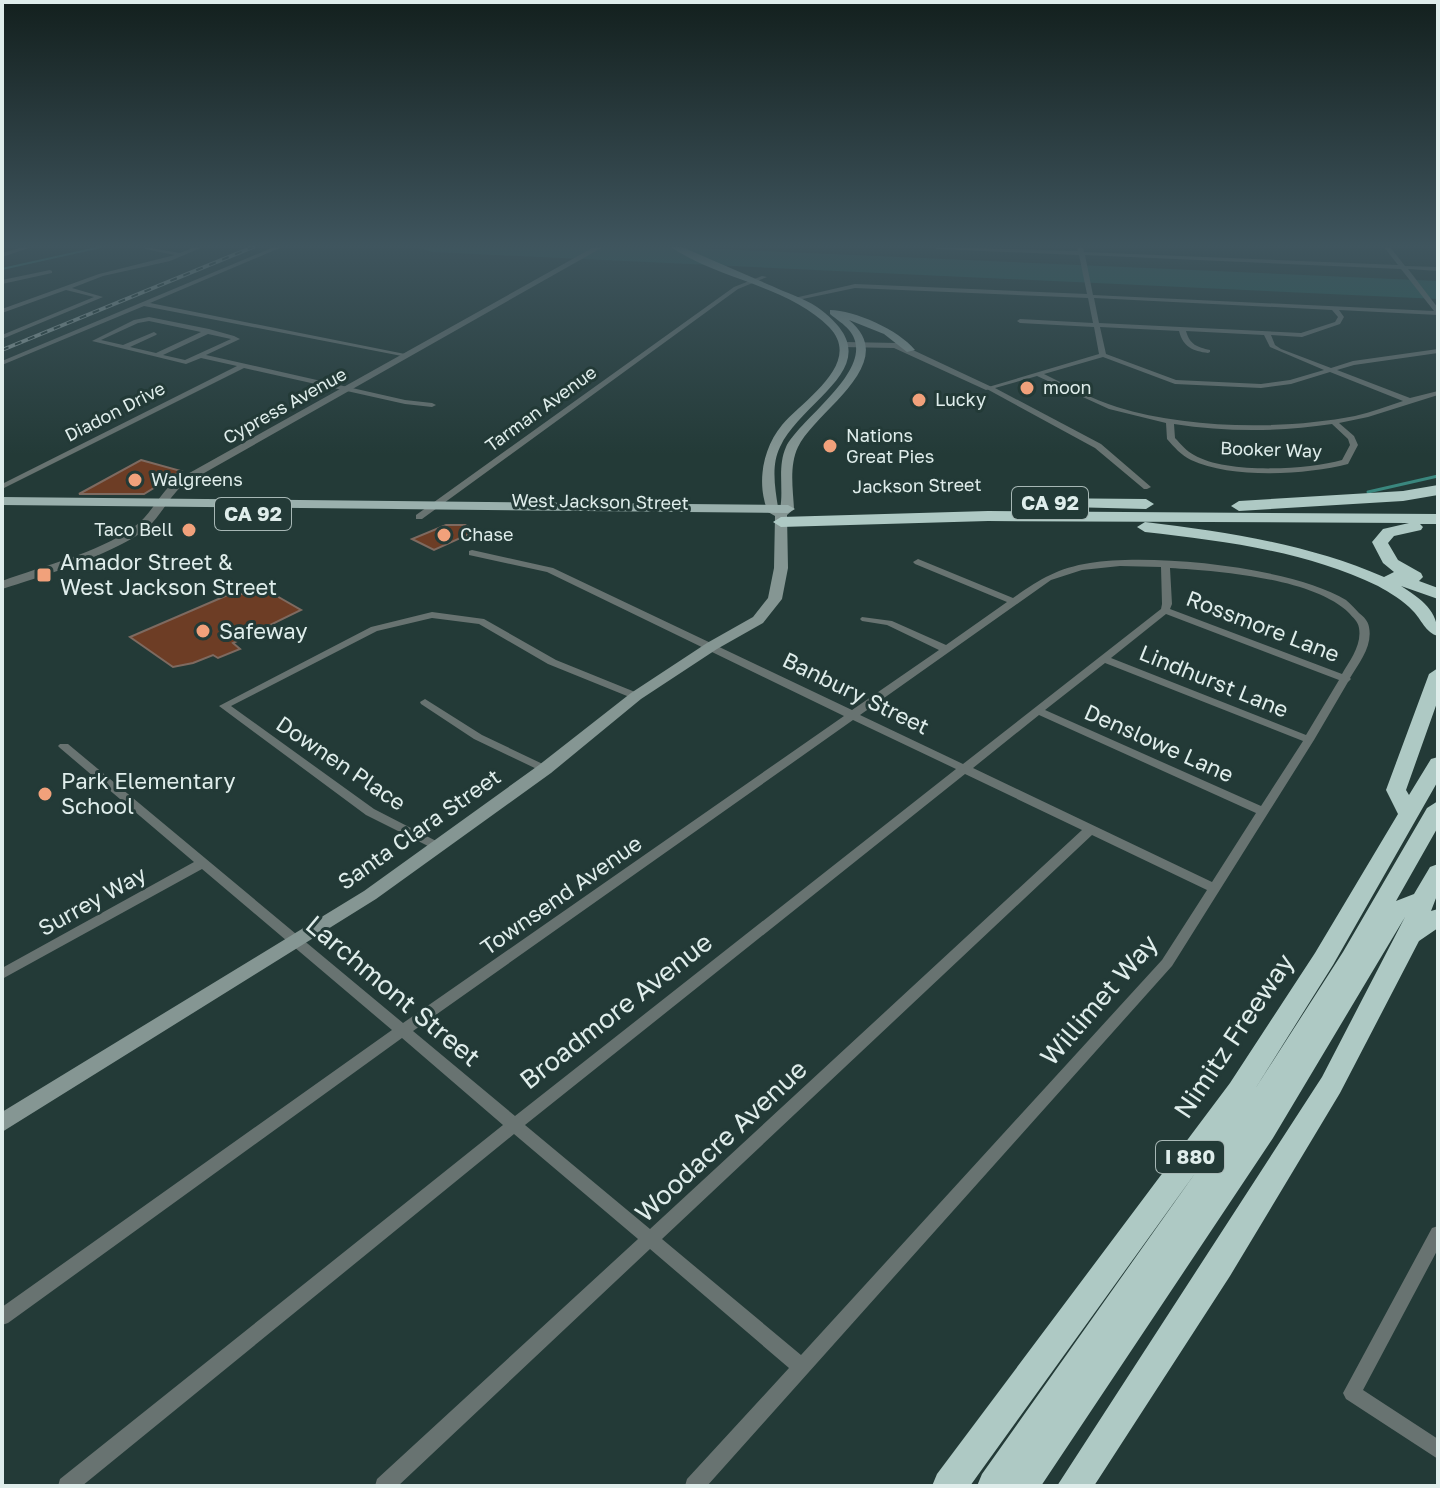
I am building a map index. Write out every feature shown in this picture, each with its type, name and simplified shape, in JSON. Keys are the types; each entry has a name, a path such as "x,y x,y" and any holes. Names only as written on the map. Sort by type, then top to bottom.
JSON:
{"highway":[{"path":"1239,506 1290,500 1374,498 1438,488"},
{"name":"Jackson Street","path":"780,513 1101,502 1239,506"},
{"name":"CA 92","path":"1239,506 1438,507"},
{"path":"780,513 1016,509 1262,511 1400,506"},
{"name":"Jackson Street","path":"780,513 978,517"},
{"path":"978,517 989,521 1137,527 1216,536 1276,548 1347,568 1394,588 1417,604 1438,631"},
{"name":"CA 92","path":"978,517 1438,519"},
{"path":"1189,517 1269,531 1438,594"},
{"path":"1438,526 1401,528 1389,532 1380,542 1383,553 1394,565 1415,577 1438,584"},
{"path":"1408,813 1396,790 1438,674"},
{"name":"Nimitz Freeway","path":"949,1486 1239,1091 1324,959 1438,763"},
{"name":"I 880","path":"994,1486 1270,1088 1352,958 1438,808"},
{"name":"I 880","path":"1021,1486 1229,1184 1351,991 1398,909 1431,908 1438,872"},
{"path":"1074,1486 1219,1266 1331,1085 1410,935 1431,908"}],"main road":[{"path":"824,316 840,330 845,345"},
{"path":"840,316 853,329 859,345"},
{"path":"844,316 861,321 905,343 910,350"},
{"name":"Santa Clara Street","path":"2,1123 298,941 438,847 545,769 636,696 758,620 775,599 781,568 780,513 770,460 774,447 787,425 840,371 845,345"},
{"name":"Santa Clara Street","path":"780,513 793,445 850,382 860,359 859,345"},
{"name":"CA 92","path":"2,501 419,517"},
{"name":"CA 92","path":"2,512 433,506"},
{"name":"West Jackson Street","path":"433,506 780,513"},
{"name":"West Jackson Street","path":"419,517 780,513"}],"street":[{"path":"2,337 52,316"},
{"path":"2,363 112,316"},
{"path":"175,324 192,316"},
{"path":"210,316 405,356"},
{"name":"Cypress Avenue","path":"2,585 126,537 147,523 155,508 179,483 475,316"},
{"name":"Tarman Avenue","path":"419,517 696,316"},
{"path":"1095,316 1103,355"},
{"path":"1020,321 1302,335 1342,320 1340,316"},
{"path":"143,319 175,324 237,339 203,357 186,362 98,343 96,339 143,319"},
{"path":"1182,329 1188,346 1208,351"},
{"path":"156,356 209,331"},
{"path":"123,348 154,334"},
{"path":"1267,334 1272,346 1279,350 1410,401"},
{"path":"845,345 895,345 910,350 1098,446 1147,487"},
{"path":"989,388 1103,355 1153,376 1199,385 1276,384 1366,361 1438,351"},
{"path":"203,357 347,390 432,405"},
{"name":"Diadon Drive","path":"2,487 243,366"},
{"path":"1038,374 1105,405 1170,420 1245,425 1333,421 1372,414 1438,393"},
{"name":"Booker Way","path":"1170,420 1171,439 1191,458 1211,464 1254,468 1317,468 1345,462 1354,445 1333,421"},
{"name":"Banbury Street","path":"472,553 550,570 1215,889"},
{"path":"918,562 1015,602"},
{"name":"Townsend Avenue","path":"2,1317 402,1031 1048,578 1069,570 1123,563 1165,565"},
{"path":"1165,565 1165,610"},
{"name":"Willimet Way","path":"694,1486 1167,963 1346,679 1365,638 1363,621 1348,606 1322,591 1286,580 1165,565"},
{"name":"Broadmore Avenue","path":"67,1486 514,1125 1165,610"},
{"name":"Rossmore Lane","path":"1165,610 1346,679"},
{"name":"Downen Place","path":"438,847 370,812 224,706 374,629 432,615 481,621 552,662 636,696"},
{"path":"865,619 889,623 946,649"},
{"name":"Lindhurst Lane","path":"1104,659 1309,740"},
{"path":"425,702 478,737 545,769"},
{"name":"Denslowe Lane","path":"1038,711 1264,812"},
{"name":"Larchmont Street","path":"64,746 801,1366"},
{"name":"Woodacre Avenue","path":"384,1486 1090,830"},
{"name":"Surrey Way","path":"2,974 202,863"},
{"path":"1438,1233 1352,1393 1438,1450"}],"building":[{"name":"Walgreens","path":"141,460 181,471 144,494 79,494"},
{"name":"Chase","path":"446,525 465,525 476,531 434,550 412,539"},
{"name":"Safeway","path":"261,587 301,610 233,643 240,649 218,658 213,655 173,667 130,637 230,594 245,594"}],"waterway":[{"path":"1368,492 1438,476"}],"railway":[{"path":"2,350 84,316"}],"place":[{"name":"moon","path":"1027,388"},
{"name":"Lucky","path":"919,400"},
{"name":"Nations Great Pies","path":"830,446"},
{"name":"Walgreens","path":"135,480"},
{"name":"Taco Bell","path":"189,530"},
{"name":"Chase","path":"444,535"},
{"name":"Amador Street & West Jackson Street","path":"44,575"},
{"name":"Safeway","path":"203,631"},
{"name":"Park Elementary School","path":"45,794"}]}
